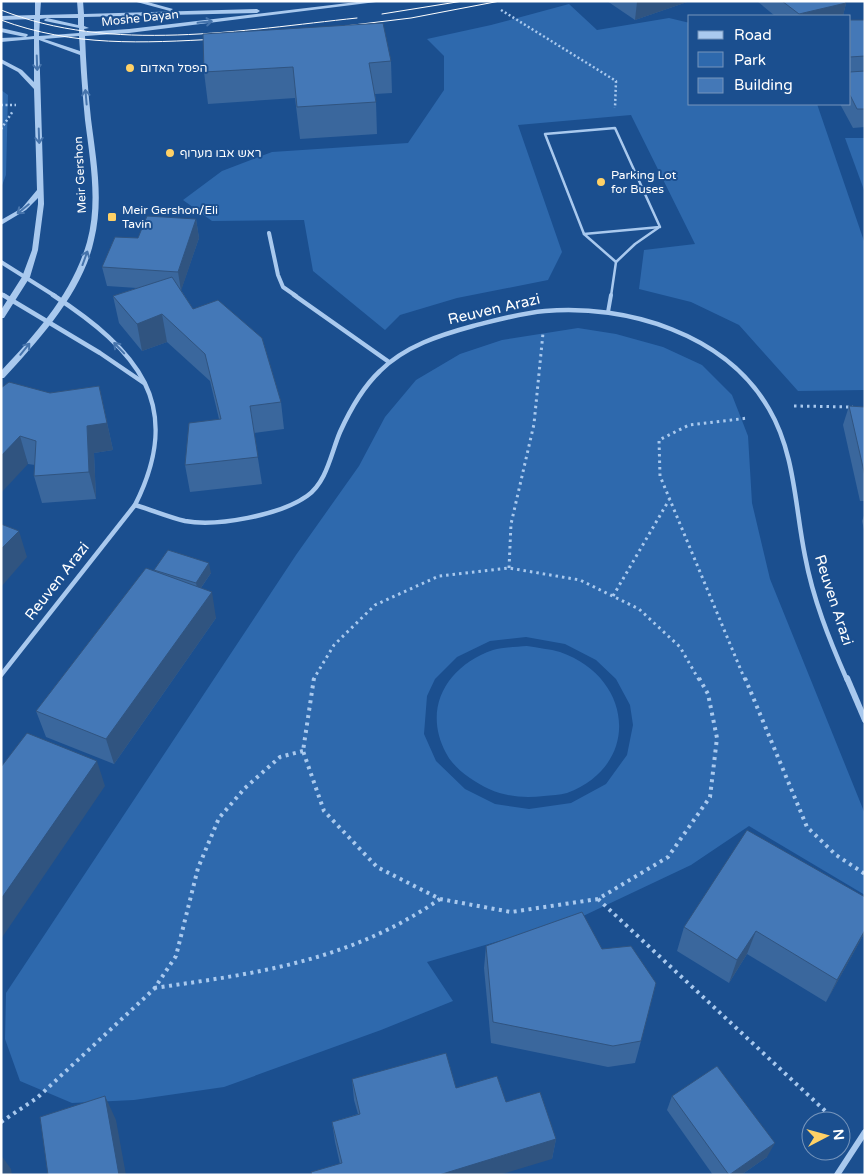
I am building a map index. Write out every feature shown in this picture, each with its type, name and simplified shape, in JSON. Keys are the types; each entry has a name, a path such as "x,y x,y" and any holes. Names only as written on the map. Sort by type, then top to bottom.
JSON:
{"street":[{"path":"1,316 26,277 35,250 41,190 36,38 38,1"},
{"path":"80,1 81,28"},
{"path":"136,1 192,13"},
{"name":"Moshe Dayan","path":"1,40 122,31 381,1"},
{"name":"Moshe Dayan","path":"1,18 310,10"},
{"path":"37,17 81,28 122,31"},
{"name":"Meir Gershon","path":"1,376 63,301 85,258 93,231 95,210 81,28"},
{"path":"1,30 36,38 82,54"},
{"path":"1,61 20,71 37,88"},
{"path":"1,223 24,209 41,190"},
{"path":"269,232 278,275 283,287 389,362"},
{"name":"Reuven Arazi","path":"1,262 63,301 116,345 134,365 148,387 155,412 157,434 144,490 135,505 1,675"},
{"path":"1,294 125,369 148,387"},
{"name":"Reuven Arazi","path":"135,505 190,521 220,521 249,517 276,509 309,495 326,470 339,434 368,382 389,362 416,346 444,334 508,317 547,310 608,312 633,317 661,326 708,347 732,363 751,382 768,405 782,433 808,573 827,632 865,720"},
{"path":"838,1175 865,1132"}],"lane":[{"path":"616,262 584,234 545,134 615,128 660,227"},
{"path":"584,234 660,227"},
{"path":"608,312 616,262 635,244 660,227"}],"path":[{"path":"502,10 616,81 615,128"},
{"path":"1,129 17,105"},
{"path":"509,568 511,524 534,424 547,310"},
{"path":"768,405 855,407"},
{"path":"773,415 689,425 659,440 660,476 807,827 836,855 865,874"},
{"path":"613,597 669,500"},
{"path":"509,568 580,580 613,597 640,610 680,647 708,694 717,738 710,797 668,857 598,899 511,912 440,899 377,867 324,811 303,751 312,682 334,645 375,605 439,576 509,568"},
{"path":"1,1122 37,1098 154,988 176,956 198,868 219,818 245,788 280,757 303,751"},
{"path":"154,988 288,965 356,946 407,921 440,899"},
{"path":"598,899 825,1111"}],"green space":[{"path":"569,4 597,30 669,18 688,23 688,105 817,105 865,244 865,390 798,391 739,325 691,302 639,289 644,250 695,244 631,115 518,125 562,252 548,280 457,298 400,315 385,330 313,271 304,220 212,221 183,200 222,171 272,152 408,143 444,90 444,56 427,39 491,25"},
{"path":"1,90 8,95 6,175 1,188"},
{"path":"845,138 865,138 865,190 864,190"},
{"path":"578,328 616,334 663,347 702,365 732,395 748,436 752,503 770,579 865,814 865,895 749,826 691,865 581,917 427,962 453,1001 381,1030 224,1087 134,1100 72,1103 20,1081 5,1039 6,993 296,555 359,466 385,417 416,380 460,354 502,340","holes":["526,637 565,644 596,660 616,679 630,705 633,725 627,755 606,784 571,803 529,809 495,804 465,789 436,761 424,734 427,696 435,679 457,657 490,641"]},
{"path":"527,646 560,652 584,664 602,681 614,700 619,721 617,743 608,763 591,780 567,793 523,797 503,794 489,789 459,770 446,753 439,736 438,705 443,691 452,678 477,657 493,650"}],"building":[{"path":"782,1 844,1 846,3 799,14"},
{"path":"851,20 865,21 865,56 851,57"},
{"path":"383,23 391,61 369,63 376,102 297,107 293,67 204,72 203,34"},
{"path":"865,71 865,109 857,109 851,97 851,72"},
{"path":"147,216 196,219 178,272 102,267 115,237 138,238"},
{"path":"172,277 193,309 218,300 262,338 281,402 250,406 258,457 185,465 189,423 221,419 205,354 162,314 137,324 113,296"},
{"path":"9,382 50,393 99,386 107,423 87,426 89,472 34,476 36,441 20,436 1,456 1,388"},
{"path":"849,406 865,407 865,476"},
{"path":"1,524 19,531 1,549"},
{"path":"168,550 209,563 196,583 154,570"},
{"path":"146,568 212,592 106,739 36,711"},
{"path":"27,733 97,761 1,899 1,767"},
{"path":"747,830 865,897 865,930 837,980 756,931 737,960 684,927"},
{"path":"582,912 602,949 631,946 656,983 641,1041 613,1046 493,1022 486,946"},
{"path":"446,1053 456,1088 497,1076 506,1102 540,1092 556,1139 439,1175 312,1175 311,1172 342,1163 332,1122 360,1114 352,1079"},
{"path":"717,1066 775,1143 729,1175 672,1096"},
{"path":"105,1096 119,1175 48,1175 40,1117"}],"tram line":[{"path":"382,14 463,1"},
{"path":"345,26 411,18 500,1"},
{"path":"1,10 43,23 87,32 132,35 223,32 357,18"},
{"path":"1,20 28,29 82,39 135,42 218,39"}],"place":[{"name":"הפסל האדום","path":"130,68"},
{"name":"ראש אבו מערוף","path":"170,153"},
{"name":"Parking Lot for Buses","path":"601,182"},
{"name":"Meir Gershon/Eli Tavin","path":"112,217"}]}
